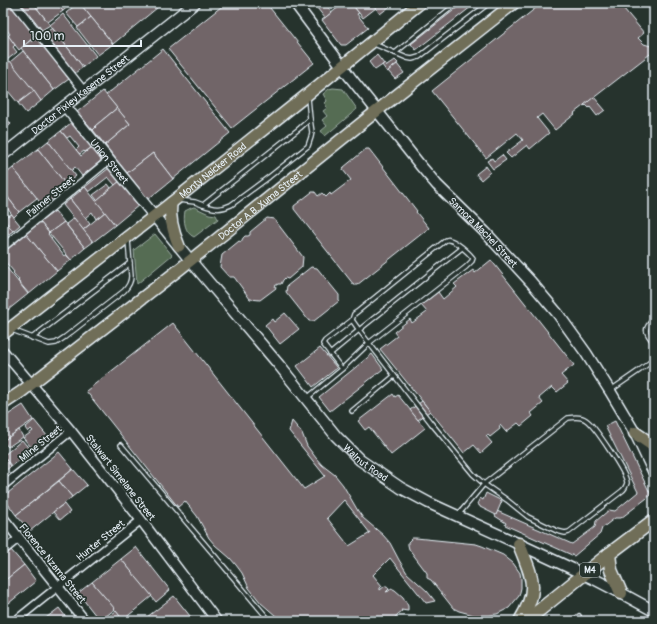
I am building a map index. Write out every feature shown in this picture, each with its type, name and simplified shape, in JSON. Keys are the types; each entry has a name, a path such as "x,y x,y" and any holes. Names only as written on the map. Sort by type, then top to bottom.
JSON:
{"highway":[{"path":"635,433 654,446"},
{"name":"M4","path":"526,621 654,520"},
{"path":"519,544 532,577 533,586 530,602 520,621"},
{"path":"609,554 611,570 621,592"}],"main road":[{"name":"Doctor Pixley Kaseme Street","path":"3,155 195,3"},
{"name":"Samora Machel Street","path":"295,3 342,66 420,165 437,185 485,232 558,314 586,353 610,391 635,433 654,473"},
{"name":"Monty Naicker Road","path":"6,331 155,216 420,3"},
{"name":"Doctor A.B. Xuma Street","path":"3,404 31,384 190,260 514,3"},
{"name":"Union Street","path":"65,106 155,216"},
{"path":"173,201 170,211 170,218 179,246"},
{"name":"Walnut Road","path":"155,216 336,436 360,460 401,488 429,503 621,592 654,611"}],"street":[{"path":"14,3 84,91"},
{"name":"Palmer Street","path":"3,247 109,160"},
{"name":"Stalwart Simelane Street","path":"3,351 71,431 141,520 217,621"},
{"name":"Milne Street","path":"3,486 71,431"},
{"name":"Florence Nzama Street","path":"3,518 85,621"},
{"name":"Hunter Street","path":"16,621 141,520"},
{"path":"3,551 19,538"}],"lane":[{"path":"395,53 457,3"},
{"path":"371,42 412,59 419,58 489,3"},
{"path":"173,201 195,202 218,209 226,208 287,163 308,146 311,137 312,132 308,94"},
{"path":"203,205 310,119"},
{"path":"6,331 49,344 56,343 65,337 128,287 131,280 128,237"},
{"path":"306,399 342,369 369,343 472,261 473,258 471,255 454,242 446,240 354,314 352,320 323,344 342,369"},
{"path":"330,354 462,248"},
{"path":"32,338 130,263"},
{"path":"654,319 646,327 646,330 654,343"},
{"path":"352,320 394,376 473,474 484,484 528,517 564,533 573,529 622,491 626,485 626,481 620,467 589,421 579,417 568,418 484,484 458,516"},
{"path":"610,391 654,359"},
{"path":"352,411 394,376"},
{"path":"121,445 270,621"},
{"path":"573,621 579,616"}],"green space":[{"path":"329,89 343,89 357,109 325,136 321,131 327,126 322,120 327,116 323,111 327,108 325,103 327,101 323,94"},
{"path":"194,207 209,214 216,215 218,219 194,237 187,230 184,219 185,211"},
{"path":"155,234 172,255 137,284 134,250"}],"building":[{"path":"3,3 9,3 35,36 19,50 8,36 10,34 3,25"},
{"path":"21,3 33,3 50,25 42,30"},
{"path":"33,3 56,3 63,11 48,22"},
{"path":"56,3 72,3 63,11"},
{"path":"80,3 91,17 78,27 66,13"},
{"path":"86,3 163,3 113,44 82,6"},
{"path":"226,3 266,3 314,63 232,128 168,49"},
{"path":"313,3 331,3 327,6 332,12 325,18"},
{"path":"344,3 351,3 359,13 357,14 368,28 346,45 341,45 322,20"},
{"path":"351,3 372,3 376,8 363,18"},
{"path":"372,3 394,3 380,14"},
{"path":"463,3 476,3 416,50 411,44"},
{"path":"542,3 619,3 644,33 638,38 644,44 654,47 654,51 574,113 575,114 555,130 542,114 537,118 549,133 530,149 527,145 511,158 506,153 523,140 517,133 486,158 432,91"},
{"path":"63,14 96,56 83,67 50,25"},
{"path":"91,17 113,44 98,55 77,28"},
{"path":"3,28 15,45 13,47 17,52 7,60 3,55"},
{"path":"52,28 83,67 75,73 44,34"},
{"path":"37,38 69,79 54,90 21,48 31,40 32,42"},
{"path":"163,49 230,133 173,179 153,153 127,173 105,145 130,124 106,95"},
{"path":"23,51 54,90 41,101 10,62"},
{"path":"377,55 384,64 375,70 369,62"},
{"path":"395,60 398,63 387,72 382,65 385,63 387,66"},
{"path":"10,61 34,91 18,103 3,85 3,67"},
{"path":"397,64 404,73 395,79 388,71"},
{"path":"34,91 41,101 26,113 18,103"},
{"path":"103,91 117,108 95,126 96,127 93,130 77,112"},
{"path":"594,97 605,110 597,116 590,107 589,108 584,105"},
{"path":"117,108 130,124 105,145 93,130 96,127 95,126"},
{"path":"3,114 11,124 3,131"},
{"path":"72,122 92,147 80,154 76,150 79,147 70,136 67,138 61,131"},
{"path":"61,131 81,156 92,147 103,159 82,176 75,167 71,171 48,141"},
{"path":"48,141 76,176 71,180 73,183 68,187 38,149"},
{"path":"38,149 68,187 43,206 13,168"},
{"path":"366,149 369,149 429,228 357,285 354,285 294,209 294,206 312,192 315,192 318,196 322,193 326,197 330,193 331,195 351,180 343,170 344,167"},
{"path":"153,153 173,179 148,199 127,173"},
{"path":"502,155 506,160 493,169 487,161 492,158 494,161"},
{"path":"486,166 490,172 481,180 476,174"},
{"path":"13,168 37,198 19,212 3,191 3,176"},
{"path":"109,168 120,181 115,185 108,177 89,192 85,187"},
{"path":"120,181 139,205 115,225 95,201"},
{"path":"108,184 111,188 97,200 93,195"},
{"path":"85,187 105,212 96,219 92,212 85,218 70,199"},
{"path":"3,191 19,212 14,217 3,203"},
{"path":"70,199 90,224 83,230 63,205"},
{"path":"3,208 8,216 11,214 20,225 13,231 4,220 7,217 3,215"},
{"path":"55,211 64,222 49,233 40,222"},
{"path":"105,212 115,225 93,242 83,230"},
{"path":"3,218 13,231 3,238"},
{"path":"74,218 93,242 85,248 66,224"},
{"path":"267,218 274,219 303,257 302,267 288,279 285,278 281,284 275,286 276,288 260,300 250,299 234,277 229,277 220,267 222,255 239,241 241,242 245,236 250,235 250,232"},
{"path":"40,222 64,256 66,255 71,260 57,271 26,234"},
{"path":"64,222 85,248 71,260 49,233"},
{"path":"26,234 57,271 29,294 3,259 3,253"},
{"path":"491,260 574,365 561,375 568,383 557,392 552,387 539,398 543,403 531,413 533,416 521,426 518,423 506,432 500,425 500,429 490,437 488,435 486,436 492,443 481,453 474,445 464,453 380,349 397,336 394,332 410,319 412,323 427,312 421,305 438,292 443,299 457,287 454,284 473,270 475,273"},
{"path":"3,263 28,294 3,314"},
{"path":"311,267 317,268 339,295 339,301 314,321 309,321 286,292 287,286"},
{"path":"285,313 299,329 280,344 265,325 272,319 274,322"},
{"path":"173,323 304,489 325,476 289,431 292,421 302,433 307,446 316,458 322,465 335,475 343,485 363,518 390,543 407,573 427,591 435,601 426,603 390,558 373,575 382,586 380,590 387,586 389,589 386,592 391,588 395,590 403,597 408,606 408,611 401,610 402,611 393,621 281,621 261,603 249,588 242,573 236,565 209,538 197,516 185,501 178,507 86,391","holes":["344,500 370,533 349,546 327,518"]},
{"path":"320,348 337,368 313,387 297,366"},
{"path":"372,354 383,369 330,411 319,397"},
{"path":"393,394 395,397 398,395 425,428 391,455 369,427 365,430 358,421"},
{"path":"422,401 430,411 418,420 410,410"},
{"path":"23,405 33,420 3,441 3,418"},
{"path":"34,420 48,437 33,449 23,438 33,431 31,429 28,432 25,428"},
{"path":"615,421 651,495 621,518 615,518 602,528 600,534 574,556 505,525 506,523 495,516 497,511 572,544 595,527 596,521 609,510 615,511 638,492 605,426"},
{"path":"19,430 23,437 8,447 3,441"},
{"path":"22,440 31,451 11,466 3,456"},
{"path":"59,452 73,469 16,515 3,497"},
{"path":"3,456 11,466 3,473"},
{"path":"73,469 87,485 72,497 59,481"},
{"path":"59,481 72,497 30,531 16,515"},
{"path":"486,493 502,501 496,515 477,504 480,498 483,500"},
{"path":"64,504 70,512 60,520 53,512"},
{"path":"412,538 476,544 503,555 513,563 520,573 521,588 519,596 509,608 497,614 474,615 453,608 431,580 427,578 427,573 409,549 408,542"},
{"path":"136,547 170,590 156,602 121,559"},
{"path":"11,550 24,565 3,582 3,556"},
{"path":"121,559 152,596 123,620 92,582"},
{"path":"24,565 36,581 9,603 3,596 3,582"},
{"path":"92,582 115,609 100,621 78,593"},
{"path":"174,596 194,621 142,621"},
{"path":"59,608 69,621 42,621"},
{"path":"116,611 123,620 103,621"}]}
